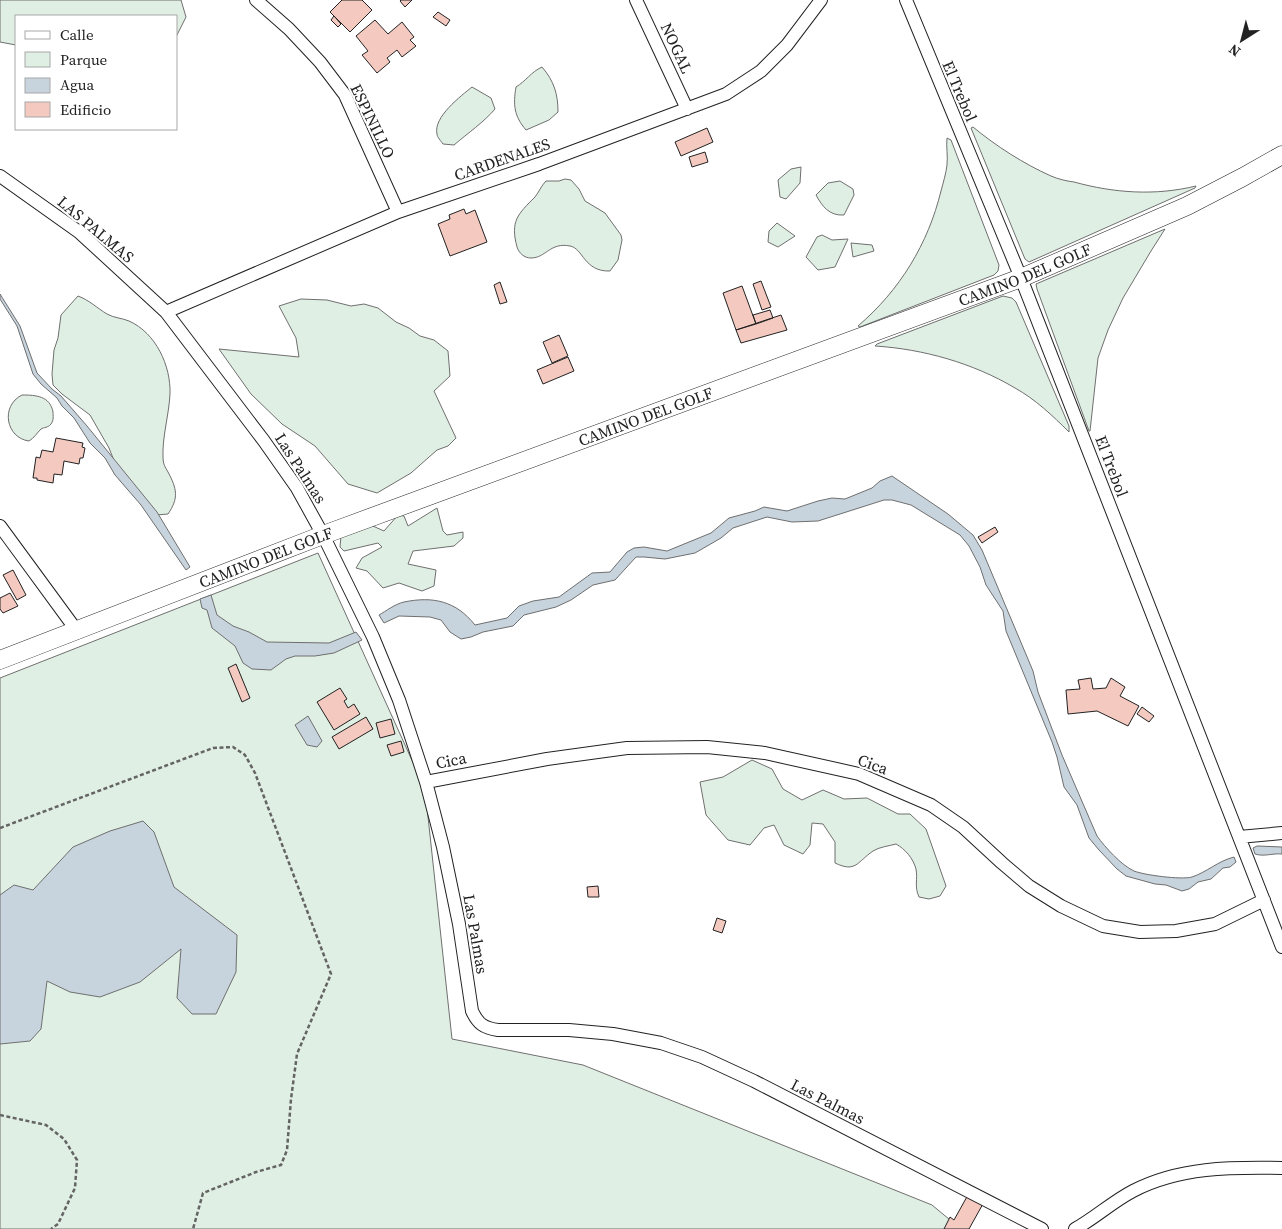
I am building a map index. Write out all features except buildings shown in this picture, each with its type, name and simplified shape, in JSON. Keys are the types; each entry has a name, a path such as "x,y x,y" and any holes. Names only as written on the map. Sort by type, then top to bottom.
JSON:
{"street":[{"name":"ESPINILLO","path":"256,0 289,29 320,62 345,95 398,212"},
{"name":"NOGAL","path":"636,0 687,110"},
{"name":"CARDENALES","path":"166,312 398,212 539,164 726,94 761,71 787,45 821,0"},
{"name":"El Trebol","path":"906,0 1021,278 1282,947"},
{"name":"CAMINO DEL GOLF","path":"0,660 323,535 1021,278 1187,206 1282,155"},
{"name":"LAS PALMAS","path":"0,176 80,232 166,312"},
{"name":"Las Palmas","path":"166,312 264,441 297,488 323,535 373,637 399,700 426,782 443,847 459,924 472,1012 478,1022 487,1029 506,1031 568,1030 613,1034 660,1043 702,1056 1042,1229"},
{"path":"0,526 77,631"},
{"name":"Cica","path":"426,782 547,759 626,748 707,747 765,753 859,774 931,805 963,827 1029,886 1060,906 1103,926 1140,932 1176,931 1215,924 1264,900"},
{"path":"1239,837 1282,832"},
{"path":"1075,1229 1088,1225 1110,1204 1134,1190 1163,1178 1195,1171 1232,1167 1282,1168"}],"path":[{"path":"0,828 213,748 233,746 244,755 255,772 331,974 297,1054 287,1150 280,1165 256,1172 203,1193 192,1229"},
{"path":"0,1115 46,1125 64,1139 77,1160 75,1188 58,1224 51,1229"}],"green space":[{"path":"0,0 181,0 186,17 178,33 178,15 15,15 15,45 0,42"},
{"path":"542,67 550,77 554,88 558,112 549,120 526,130 515,110 516,87"},
{"path":"472,87 491,98 495,109 454,145 443,144 437,135 439,121 449,107"},
{"path":"973,127 1021,160 1062,180 1104,189 1135,192 1165,191 1196,186 1029,262 1025,259 971,128"},
{"path":"947,138 951,140 999,265 998,271 994,275 860,327 858,326 887,297 920,248 935,211 946,172"},
{"path":"801,167 800,183 786,199 780,197 778,180 791,169"},
{"path":"571,180 579,189 585,201 605,213 621,235 622,240 618,260 610,271 595,268 578,251 570,246 558,246 541,256 531,258 524,256 518,249 514,231 520,213 535,197 546,181"},
{"path":"840,181 853,189 854,195 844,215 830,212 816,195 828,183"},
{"path":"777,223 795,236 778,247 768,242 769,231"},
{"path":"1165,229 1123,298 1108,330 1098,358 1089,431 1036,284"},
{"path":"822,235 832,240 848,239 835,267 818,270 806,257 817,237"},
{"path":"851,243 872,245 874,251 853,257"},
{"path":"78,296 107,314 139,326 154,342 165,362 170,383 170,394 163,460 176,493 174,503 168,514 156,515 122,483 114,470 113,458 109,448 90,415 53,385 54,350 58,338 61,315"},
{"path":"1003,296 1012,298 1016,302 1069,426 1069,432 1030,397 982,371 929,354 875,346"},
{"path":"301,299 327,300 351,306 364,304 378,308 396,322 420,336 434,340 448,351 450,376 434,391 456,438 448,446 437,450 411,473 377,493 348,484 315,446 282,424 251,394 219,349 299,357 296,338 279,306"},
{"path":"22,395 37,396 46,400 53,412 51,424 41,429 29,441 21,439 15,434 9,421 8,414 11,406"},
{"path":"437,508 443,531 447,535 463,532 463,538 454,546 413,551 408,564 436,570 434,586 422,591 399,583 383,588 367,571 356,568 362,558 382,547 378,543 344,551 340,547 341,536 364,522 384,531 398,515 404,516 408,526"},
{"path":"318,553 425,789 452,1039 583,1065 932,1205 961,1229 0,1229 0,678"},
{"path":"752,760 772,769 783,789 802,800 823,790 844,799 867,798 898,814 910,814 926,829 946,886 940,896 929,899 919,897 915,865 908,854 896,844 875,850 856,865 848,867 835,863 835,842 823,824 812,823 810,845 803,854 784,845 774,825 764,828 750,845 728,840 706,815 700,782 723,777"}],"water":[{"path":"0,294 20,326 37,373 61,396 87,426 157,512 190,567 186,570 141,505 115,475 105,458 90,443 74,418 33,374 17,326 0,299"},
{"path":"892,476 948,514 973,535 982,550 1033,671 1038,692 1062,755 1097,836 1109,850 1124,865 1134,871 1171,877 1192,877 1234,857 1236,862 1230,867 1223,868 1211,879 1198,882 1189,889 1182,891 1166,885 1126,876 1099,850 1089,838 1077,805 1064,787 1052,742 1006,631 1003,611 986,585 980,567 969,546 960,535 911,505 884,500 818,521 792,522 767,517 733,528 721,538 695,553 665,559 636,557 615,580 593,585 571,600 556,607 524,615 513,626 483,632 471,637 461,639 450,632 441,620 430,617 399,616 384,623 379,615 401,603 415,600 434,600 460,610 475,625 507,618 519,606 533,601 559,597 592,573 610,572 627,552 634,548 644,547 667,551 711,533 729,518 764,507 787,511 832,498 845,499 872,488 880,481"},
{"path":"211,595 217,615 233,626 267,642 329,643 356,632 362,640 334,653 315,656 295,656 286,659 271,670 252,669 243,663 235,646 212,628 207,610 202,608 200,599"},
{"path":"308,716 322,741 317,747 307,745 295,725"},
{"path":"143,821 154,832 174,887 237,935 236,972 216,1014 192,1014 177,998 181,949 140,982 100,997 70,992 47,981 41,1029 30,1041 0,1044 0,895 14,885 33,890 73,847 110,831"},
{"path":"1257,846 1282,847 1282,854 1255,854 1253,848"}]}
